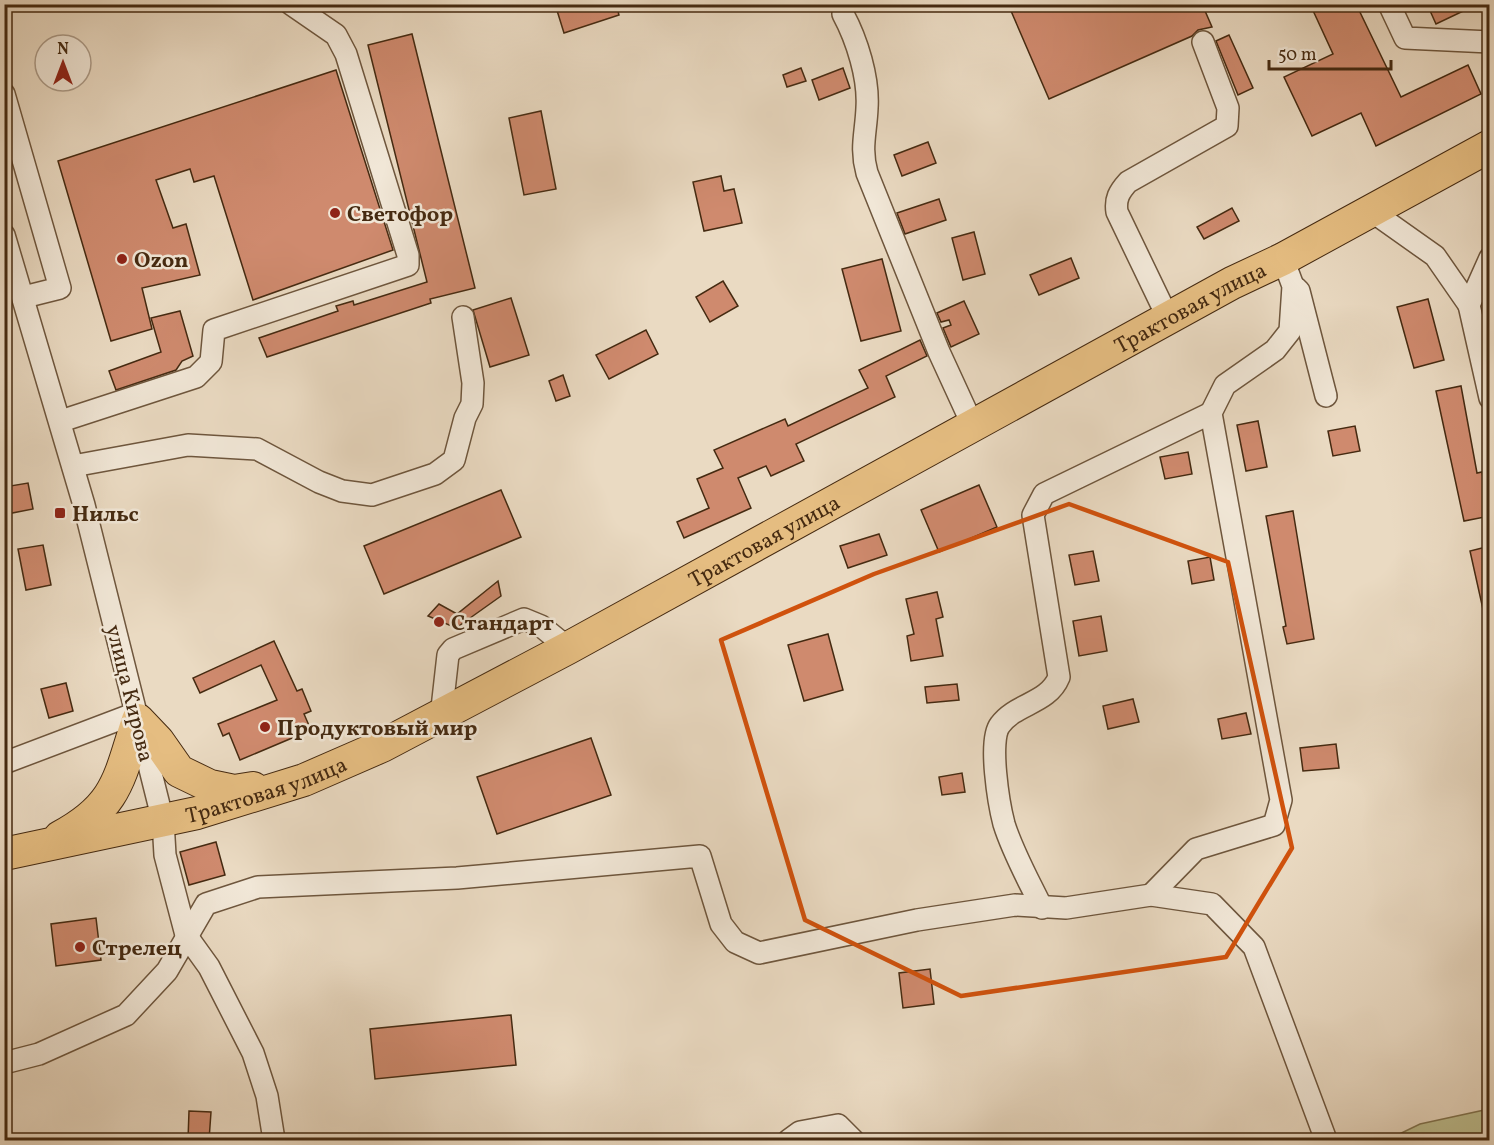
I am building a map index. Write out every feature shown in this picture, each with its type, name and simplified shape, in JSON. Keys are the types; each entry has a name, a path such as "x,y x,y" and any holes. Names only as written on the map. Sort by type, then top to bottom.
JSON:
{"highway":[{"name":"Трактовая улица","path":"4,854 163,821 304,780 441,717 1168,318 1288,273 1370,210 1490,146"},
{"path":"137,717 158,741 179,771 210,786 234,791 304,780"},
{"path":"41,847 82,825 106,804 119,779 137,717"}],"street":[{"path":"61,421 196,377 211,362 214,330 408,265 408,255 346,54 336,35 291,4"},
{"path":"1389,4 1405,38 1490,42"},
{"path":"843,14 857,40 868,106 862,154 867,173 939,352 973,426"},
{"path":"1168,318 1117,212 1116,203 1119,192 1128,182 1227,126 1228,108 1203,42"},
{"path":"4,94 60,288 24,297"},
{"path":"1370,210 1435,256 1469,305 1490,398"},
{"name":"улица Кирова","path":"4,235 73,466 163,821 165,855 186,935 210,967 253,1053 267,1096 274,1140"},
{"path":"1469,305 1490,258"},
{"path":"1288,273 1299,291 1326,396"},
{"path":"1151,896 1196,849 1274,825 1281,800 1211,413 1225,385 1275,350 1290,331 1288,273"},
{"path":"73,466 188,445 257,449 319,482 342,491 372,495 435,474 454,460 465,418 472,404 473,382 463,317"},
{"path":"1042,908 1004,823 994,749 994,736 999,725 1009,716 1047,695 1055,687 1059,677 1033,514 1044,494 1211,413"},
{"path":"441,717 448,655 453,649 524,619 541,626 568,648"},
{"path":"4,763 137,717"},
{"path":"4,1062 39,1054 126,1015 167,971 206,904 258,887 457,878 700,856 721,924 735,942 759,952 917,920 1015,905 1066,908 1151,896 1212,904 1254,947 1326,1140"},
{"path":"789,1140 800,1132 838,1125 853,1140"}],"highlighted area":[{"path":"1069,504 1228,562 1292,848 1226,957 961,996 805,920 721,640 874,574"}],"green space":[{"path":"1489,1109 1489,1140 1387,1140 1420,1124"}],"building":[{"path":"555,4 616,4 619,15 564,33"},
{"path":"1008,4 1202,4 1212,27 1198,30 1192,36 1049,99"},
{"path":"1310,4 1356,4 1401,97 1468,65 1481,94 1376,146 1361,113 1312,136 1284,77 1333,54"},
{"path":"1427,4 1478,4 1436,24"},
{"path":"412,34 475,288 430,299 431,303 267,357 259,338 338,311 336,306 353,301 354,305 427,282 368,45"},
{"path":"1229,35 1253,88 1238,95 1216,41"},
{"path":"801,68 806,81 787,87 783,75"},
{"path":"843,68 850,88 819,100 812,80"},
{"path":"336,70 393,250 253,300 214,176 194,182 190,169 156,180 173,228 186,224 200,275 142,288 152,329 111,341 58,161"},
{"path":"541,111 556,189 524,195 509,118"},
{"path":"928,142 936,163 902,176 894,155"},
{"path":"721,176 724,191 734,189 742,223 704,231 693,182"},
{"path":"939,199 946,220 905,234 897,213"},
{"path":"1232,208 1239,221 1204,239 1197,227"},
{"path":"974,232 985,274 963,280 952,238"},
{"path":"1071,258 1079,278 1039,295 1030,275"},
{"path":"882,259 901,331 861,341 842,269"},
{"path":"723,281 738,306 710,322 696,297"},
{"path":"511,298 529,355 490,367 473,310"},
{"path":"1428,299 1444,360 1414,368 1397,307"},
{"path":"964,301 979,334 951,347 943,328 951,325 949,320 941,322 937,313"},
{"path":"180,311 193,356 182,361 176,370 116,390 109,371 161,352 151,318"},
{"path":"646,330 658,354 609,379 596,355"},
{"path":"920,340 927,356 886,376 895,397 796,444 804,461 771,476 766,466 738,478 751,508 684,538 677,522 709,508 697,479 723,468 714,450 785,419 788,426 868,388 859,370"},
{"path":"563,375 570,396 556,401 549,381"},
{"path":"1461,386 1477,473 1482,472 1490,513 1490,516 1464,521 1436,391"},
{"path":"1258,421 1267,467 1246,471 1237,425"},
{"path":"1355,426 1360,451 1333,456 1328,431"},
{"path":"1188,452 1192,474 1165,479 1160,457"},
{"path":"28,483 33,509 7,514 4,487"},
{"path":"979,485 997,527 939,552 921,510"},
{"path":"501,490 521,537 384,594 364,546"},
{"path":"1293,511 1314,639 1287,644 1283,627 1286,626 1266,516"},
{"path":"879,534 887,555 848,568 840,546"},
{"path":"43,545 51,585 26,590 18,549"},
{"path":"1490,546 1490,613 1484,614 1470,551"},
{"path":"1093,551 1099,581 1075,585 1069,555"},
{"path":"1210,557 1214,580 1192,584 1188,561"},
{"path":"498,581 501,596 456,628 428,616 439,604 457,614"},
{"path":"937,592 943,617 936,619 943,656 911,661 907,636 914,634 906,599"},
{"path":"1101,616 1107,651 1079,656 1073,621"},
{"path":"828,634 843,690 804,701 788,645"},
{"path":"274,641 297,691 302,689 311,711 304,714 311,730 240,760 229,733 223,736 218,724 277,700 261,665 200,693 193,678"},
{"path":"66,683 73,711 49,718 41,689"},
{"path":"957,684 959,700 927,703 925,687"},
{"path":"1133,699 1139,722 1108,729 1103,706"},
{"path":"1246,713 1251,734 1222,739 1218,719"},
{"path":"591,738 611,795 497,834 477,777"},
{"path":"1336,744 1339,768 1303,771 1300,748"},
{"path":"962,773 965,792 942,795 939,777"},
{"path":"216,842 225,875 189,885 180,852"},
{"path":"96,918 101,960 56,966 51,924"},
{"path":"930,969 934,1004 903,1008 899,973"},
{"path":"511,1015 516,1065 375,1079 370,1029"},
{"path":"189,1111 211,1112 209,1140 188,1140"}],"place":[{"name":"Светофор","path":"335,213"},
{"name":"Ozon","path":"122,259"},
{"name":"Нильс","path":"60,513"},
{"name":"Стандарт","path":"439,622"},
{"name":"Продуктовый мир","path":"265,727"},
{"name":"Стрелец","path":"80,947"}]}
